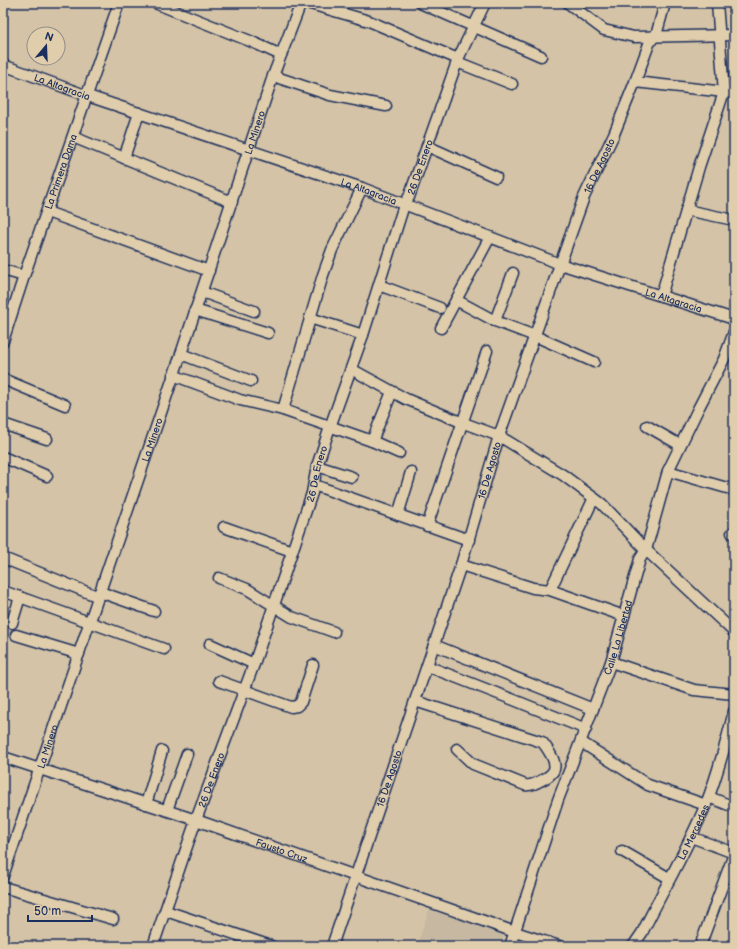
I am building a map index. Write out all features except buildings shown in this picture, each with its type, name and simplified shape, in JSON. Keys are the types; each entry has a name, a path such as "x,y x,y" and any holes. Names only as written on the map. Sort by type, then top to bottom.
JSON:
{"street":[{"name":"La Primera Dama","path":"3,341 24,276 88,96 119,3"},
{"path":"155,3 281,55"},
{"name":"La Minero","path":"3,876 196,310 273,76 301,3"},
{"path":"307,3 369,22 512,84"},
{"path":"420,3 541,56"},
{"name":"26 De Enero","path":"153,946 196,820 254,664 274,605 314,485 317,466 363,335 404,205 409,197 458,60 485,3"},
{"path":"568,3 604,30 634,37 734,35"},
{"name":"16 De Agosto","path":"332,946 461,565 499,436 584,197 614,134 649,44 657,32 665,3"},
{"path":"661,296 686,210 729,93 719,35 717,3"},
{"name":"La Altagracia","path":"3,65 88,96 362,188 560,264 734,319"},
{"path":"273,76 330,95 386,106"},
{"path":"635,82 729,93"},
{"path":"124,158 139,113"},
{"path":"73,137 232,202"},
{"path":"427,146 496,177"},
{"path":"283,410 332,250 362,188"},
{"path":"686,210 734,220"},
{"path":"47,212 208,271"},
{"path":"441,328 490,237"},
{"path":"3,270 24,276"},
{"path":"495,321 513,273"},
{"path":"379,285 440,308"},
{"path":"202,292 254,311"},
{"path":"456,300 495,321 535,336 594,362"},
{"path":"196,310 268,333"},
{"path":"310,318 363,335"},
{"name":"Calle La Libertad","path":"510,946 558,800 611,662 640,559 646,550 668,471 724,359 734,332"},
{"path":"427,526 461,422 487,351"},
{"path":"181,354 251,381"},
{"path":"351,370 392,392 461,422 499,436 563,475 602,504 646,550 734,632"},
{"path":"174,375 240,400 283,410 372,441 399,453"},
{"path":"3,379 65,405"},
{"path":"372,441 392,392"},
{"path":"3,424 47,439"},
{"path":"647,426 680,445"},
{"path":"3,457 47,476"},
{"path":"317,466 352,477"},
{"path":"668,471 734,490"},
{"path":"398,515 411,472"},
{"path":"314,485 469,540"},
{"path":"550,590 594,498"},
{"path":"224,527 292,551"},
{"path":"3,558 99,594 154,612"},
{"path":"461,565 533,588 550,590 624,616"},
{"path":"219,578 246,589 292,617 334,632"},
{"path":"3,591 164,650"},
{"path":"12,624 20,597"},
{"path":"16,636 79,654"},
{"path":"210,644 254,664"},
{"path":"434,645 593,710"},
{"path":"611,662 694,690 734,694"},
{"path":"218,682 291,706 297,706 301,702 313,665"},
{"path":"427,666 586,729"},
{"path":"415,701 542,742 555,761 555,766 549,777 531,786 525,785 474,764 457,749"},
{"name":"La Mercedes","path":"633,946 691,837 707,801 723,756 734,711"},
{"path":"581,742 648,785 734,807"},
{"path":"146,804 162,751"},
{"path":"166,810 187,754"},
{"name":"Fausto Cruz","path":"3,757 196,820 356,877 559,946"},
{"path":"691,837 734,853 700,946"},
{"path":"622,851 669,878"},
{"path":"3,887 113,919"},
{"path":"166,911 271,946"}],"shaded area":[{"path":"429,910 504,934 500,946 417,946"}]}
